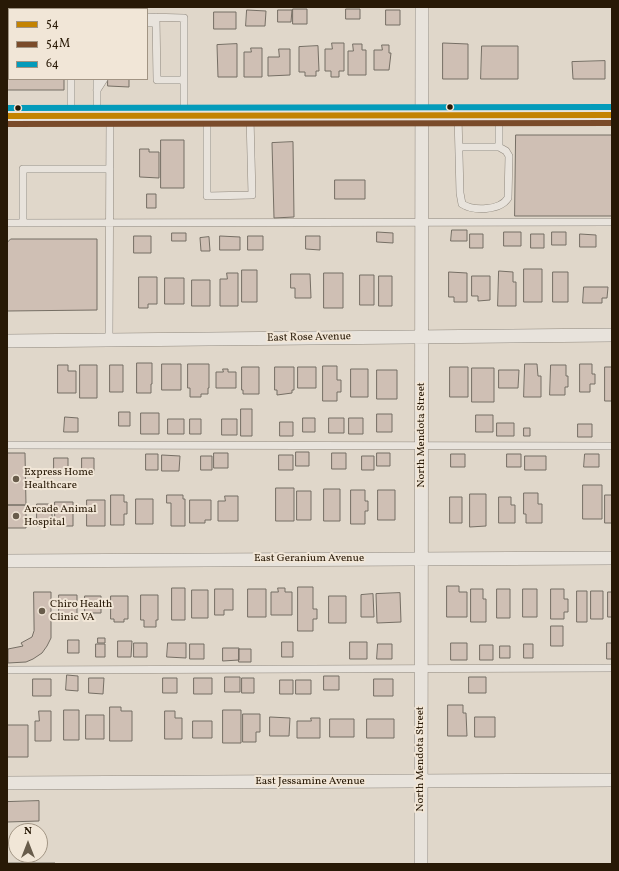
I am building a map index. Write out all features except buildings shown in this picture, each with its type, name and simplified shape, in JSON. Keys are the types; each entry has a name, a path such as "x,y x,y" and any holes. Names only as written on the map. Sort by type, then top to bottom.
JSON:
{"main road":[{"path":"7,116 612,115"}],"street":[{"name":"North Mendota Street","path":"421,864 423,223 422,7"},
{"name":"East Rose Avenue","path":"7,341 612,335"},
{"name":"East Geranium Avenue","path":"7,561 612,558"},
{"name":"East Jessamine Avenue","path":"7,783 612,780"}],"lane":[{"path":"7,8 94,7"},
{"path":"148,17 156,20"},
{"path":"148,23 156,20 184,18 184,116"},
{"path":"156,20 157,80 184,80"},
{"path":"71,80 71,116"},
{"path":"97,80 97,90 104,116 110,169 109,340"},
{"path":"97,90 103,80"},
{"path":"207,115 207,196 252,195 250,115"},
{"path":"458,115 460,193 462,204 468,208 488,208 505,202 508,198 509,156 506,151 499,148 459,148"},
{"path":"499,115 499,148"},
{"path":"23,224 23,169 110,169"},
{"path":"7,224 612,222"},
{"path":"7,445 612,446"},
{"path":"7,670 612,668"}],"transit line":[{"name":"64","path":"7,108 612,107"},
{"name":"54","path":"7,116 612,115"},
{"name":"54M","path":"7,124 612,123"}],"place":[{"name":"Express Home Healthcare","path":"16,479"},
{"name":"Arcade Animal Hospital","path":"16,516"},
{"name":"Chiro Health Clinic VA","path":"42,611"}]}
